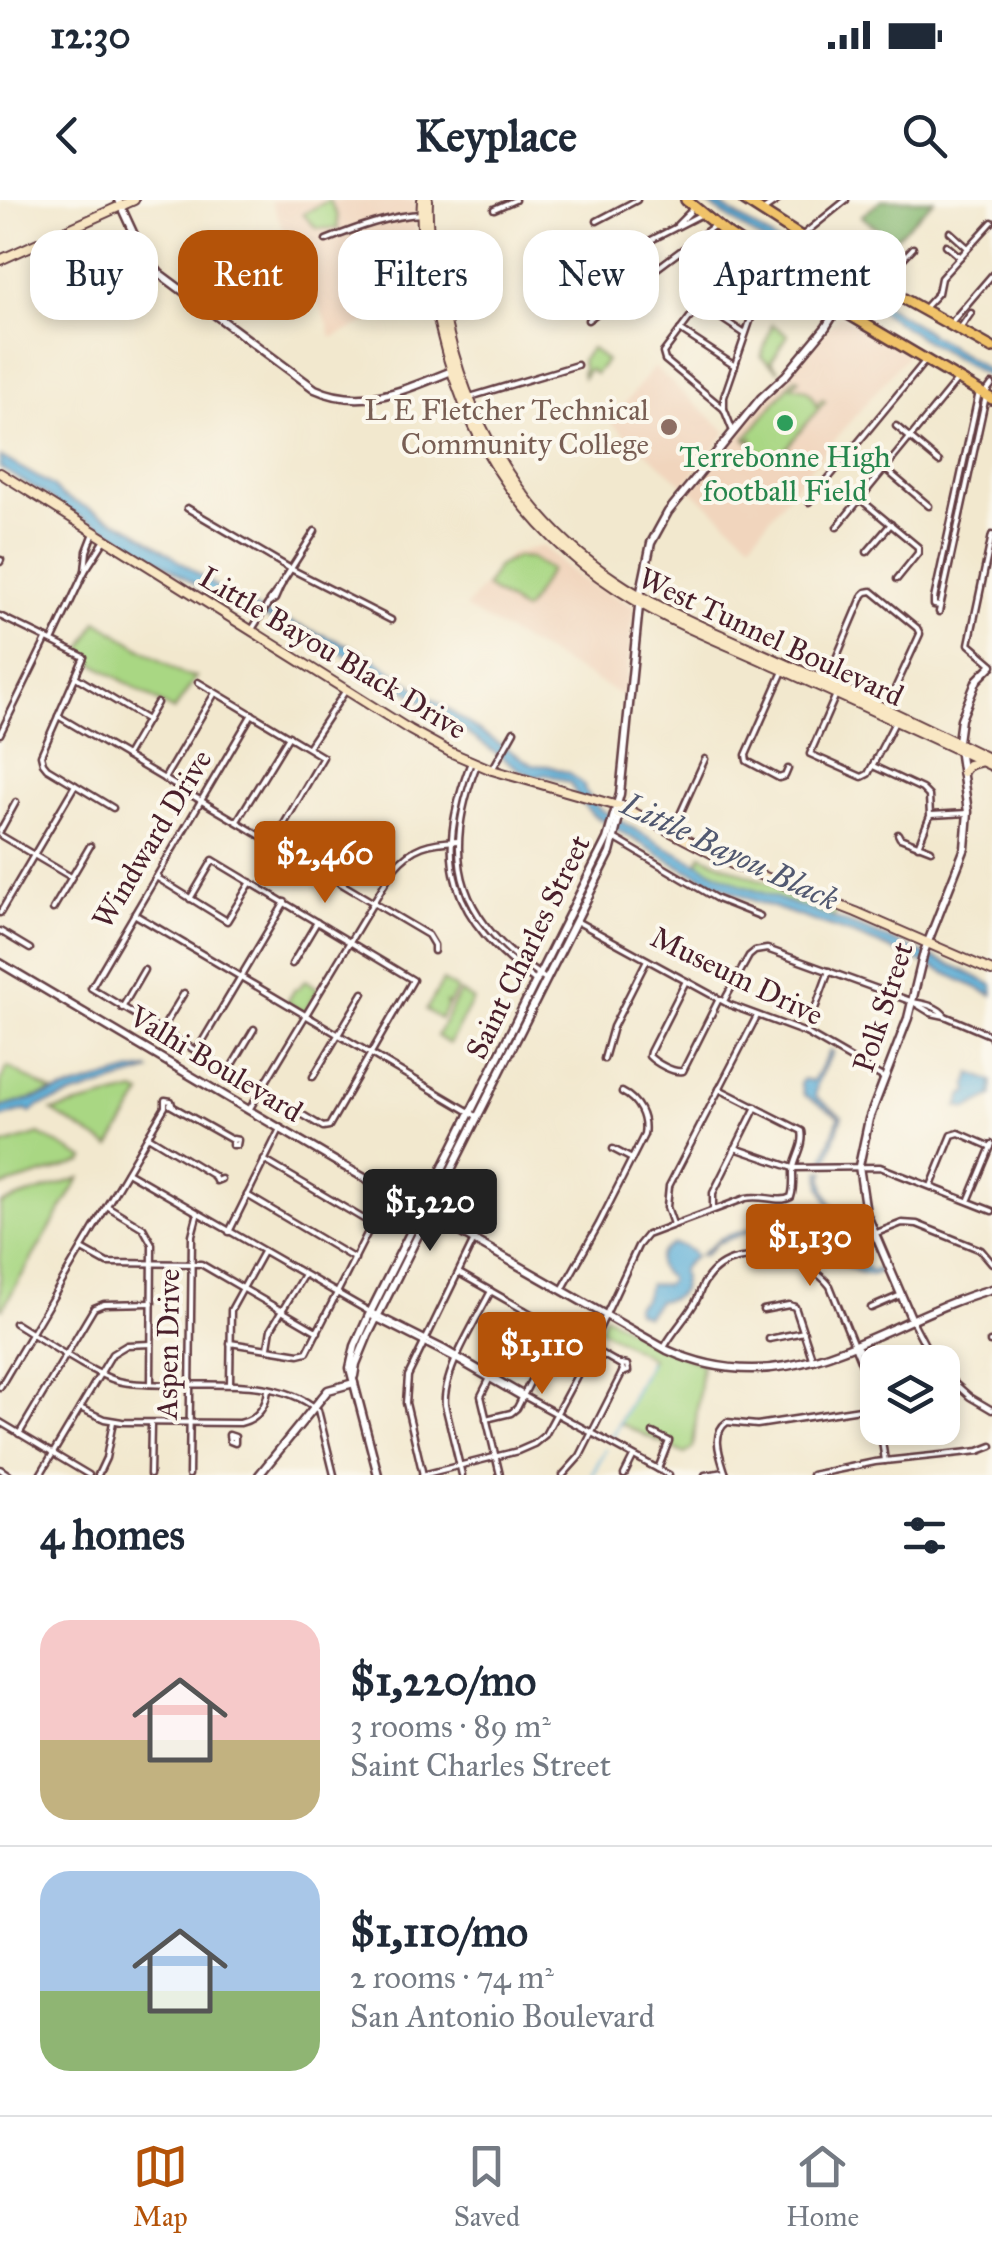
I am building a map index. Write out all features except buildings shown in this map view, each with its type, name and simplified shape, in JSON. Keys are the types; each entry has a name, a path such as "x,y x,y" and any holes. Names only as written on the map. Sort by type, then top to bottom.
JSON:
{"main road":[{"path":"0,260 134,200"},
{"name":"West Tunnel Boulevard","path":"425,200 425,230"},
{"path":"745,200 790,230"},
{"path":"689,203 722,230"},
{"name":"West Tunnel Boulevard","path":"424,214 427,230"},
{"path":"906,301 992,348"},
{"name":"West Tunnel Boulevard","path":"439,320 465,399 494,452 532,506 580,554 639,599 785,668 886,709 989,762"},
{"name":"West Tunnel Boulevard","path":"445,320 454,369"},
{"path":"858,320 985,395"},
{"name":"Little Bayou Black Drive","path":"0,473 431,743 492,770 593,799 672,832 734,864 856,912 926,948 992,971"},
{"name":"West Tunnel Boulevard","path":"785,668 826,682 896,720 959,747"},
{"path":"963,772 971,763 989,762"}],"street":[{"path":"494,209 515,200"},
{"path":"597,221 637,200"},
{"path":"761,212 778,200"},
{"path":"808,230 846,200"},
{"path":"120,203 142,252 160,274 315,389 340,398 373,398 454,369"},
{"path":"677,225 690,211 689,203"},
{"path":"326,240 404,216 424,214"},
{"path":"659,235 702,214"},
{"path":"922,310 938,293 941,278 992,222"},
{"path":"659,267 715,225"},
{"path":"950,232 968,248"},
{"path":"946,245 960,257"},
{"path":"906,255 913,248"},
{"path":"954,327 992,274"},
{"path":"954,327 972,312"},
{"path":"688,320 664,351 665,360 724,408"},
{"path":"724,320 745,334"},
{"path":"734,432 724,408 724,397 750,320"},
{"path":"618,810 639,599 648,554 661,523 829,320"},
{"path":"680,330 734,366"},
{"path":"809,502 926,360"},
{"path":"465,399 577,365"},
{"path":"837,527 958,379"},
{"path":"985,395 939,609 934,599 974,414 985,395 992,384"},
{"path":"974,414 981,416"},
{"path":"896,426 939,462"},
{"path":"870,456 928,506"},
{"path":"860,499 919,549 896,579"},
{"path":"187,508 291,569 390,620"},
{"path":"868,552 891,524"},
{"path":"251,632 315,531"},
{"path":"85,571 94,533"},
{"path":"992,535 969,644 992,664"},
{"path":"0,734 105,540"},
{"path":"826,682 864,595 875,592 920,634 886,709"},
{"path":"0,616 84,657 43,748 43,763 113,808"},
{"name":"Polk Street","path":"923,1345 874,1234 863,1202 859,1166 867,1124 962,855 968,813 959,747 961,719 977,680 992,664"},
{"path":"785,668 746,761 780,778 788,769"},
{"path":"76,677 147,720"},
{"path":"198,682 322,758 273,843"},
{"path":"308,747 344,689"},
{"path":"838,691 810,754 862,777 868,774 896,720"},
{"path":"164,779 216,692"},
{"path":"126,756 157,703"},
{"name":"Windward Drive","path":"122,1008 91,988 252,714"},
{"path":"58,716 428,935 434,950"},
{"path":"492,770 514,731"},
{"path":"237,821 289,735"},
{"path":"672,832 704,758"},
{"path":"474,763 454,841 464,883 478,916 504,948 542,981"},
{"path":"872,766 926,792 931,802 930,815 918,846"},
{"path":"0,912 75,786"},
{"path":"16,802 0,833 71,877"},
{"name":"Saint Charles Street","path":"373,1315 573,919 614,831 618,810"},
{"path":"930,815 968,813"},
{"path":"614,831 724,902 760,916"},
{"path":"898,834 931,850"},
{"path":"249,1110 394,868 407,854 426,844 454,841"},
{"path":"53,909 90,846"},
{"path":"144,970 122,1008 326,1127 413,980 213,860 190,899"},
{"path":"156,876 227,921 250,882"},
{"path":"196,1052 284,902"},
{"path":"134,914 474,1115"},
{"name":"Museum Drive","path":"573,919 722,1000 806,1032 884,1078"},
{"path":"292,964 317,922"},
{"path":"0,930 30,948"},
{"path":"686,981 649,1054 652,1060 678,1072 748,956 761,949 913,1002 992,1039"},
{"path":"604,1059 613,1026 647,960"},
{"name":"Valhi Boulevard","path":"0,963 605,1315 663,1348 702,1363 740,1370 813,1361 992,1289"},
{"path":"806,1032 829,971"},
{"path":"313,1077 363,993"},
{"path":"162,1031 184,994"},
{"path":"672,1224 668,1190 757,1016"},
{"path":"229,1071 254,1029"},
{"path":"474,1240 408,1376 406,1396 423,1475 534,1444 549,1430 648,1234 752,1196 789,1199 794,1192 793,1168 804,1140 802,1131 720,1089"},
{"path":"562,1290 644,1135 638,1102 622,1092"},
{"path":"0,1387 168,1106 232,1140"},
{"path":"713,1210 712,1194 756,1106"},
{"path":"228,1232 281,1128"},
{"path":"931,1186 952,1134 991,1145 968,1202"},
{"path":"148,1136 221,1179"},
{"path":"735,1148 793,1168 880,1167 992,1211"},
{"path":"613,1149 632,1160"},
{"path":"230,1343 305,1354 372,1224 264,1160"},
{"path":"127,1172 302,1276 668,1475"},
{"path":"247,1195 355,1259"},
{"path":"409,1203 415,1226"},
{"path":"106,1206 147,1232 152,1244 151,1383"},
{"name":"Saint Charles Street","path":"378,1475 350,1368 415,1226 426,1212"},
{"name":"Aspen Drive","path":"190,1475 191,1264 193,1226 198,1214"},
{"path":"874,1234 902,1222 917,1224 980,1250 992,1263"},
{"path":"82,1249 107,1262 210,1268 318,1332"},
{"path":"230,1384 231,1310 263,1252"},
{"path":"663,1348 695,1304 708,1278 723,1264 745,1257 784,1260 821,1275 860,1350"},
{"path":"458,1272 623,1368 577,1461 562,1475"},
{"path":"267,1349 272,1329 302,1276"},
{"path":"462,1475 444,1399 446,1384 491,1291"},
{"path":"872,1308 901,1296"},
{"path":"19,1434 91,1311 108,1303 152,1304"},
{"path":"763,1310 792,1306 797,1310 813,1361"},
{"path":"500,1475 480,1396 524,1310"},
{"path":"16,1323 122,1382 230,1384 295,1396 318,1410 334,1475"},
{"path":"486,1419 517,1408 557,1329"},
{"path":"769,1339 804,1332"},
{"path":"40,1475 112,1354 120,1347 151,1344"},
{"path":"259,1475 328,1390 354,1383"},
{"path":"960,1389 992,1410"},
{"path":"80,1408 113,1421 229,1424 247,1421 258,1414 268,1390"},
{"path":"705,1475 725,1473 718,1436 720,1427 727,1422 767,1424 860,1407"},
{"path":"98,1475 106,1458 113,1421"},
{"path":"0,1422 89,1475"},
{"path":"150,1475 151,1423"},
{"path":"229,1424 230,1435"},
{"path":"652,1432 669,1441 658,1469"},
{"path":"882,1445 884,1462"},
{"path":"812,1475 992,1446"},
{"path":"624,1475 633,1457"},
{"path":"0,1469 10,1475"}],"shaded area":[{"path":"270,200 416,200 416,230 338,230 338,320 373,320 331,338 318,303 318,230 284,230"},
{"path":"835,320 850,320 908,354 751,542 690,489"},
{"name":"L E Fletcher Technical Community College","path":"654,367 727,432 684,485 610,422"},
{"path":"543,546 579,578 634,606 625,697 465,608 510,554"}],"green space":[{"path":"329,200 338,229 316,228 303,214"},
{"path":"882,200 934,200 903,230 880,230 861,216"},
{"path":"772,324 788,335 771,362 779,371 761,357"},
{"path":"591,348 606,361 595,374 589,369 583,378 581,360"},
{"path":"796,377 799,379 792,387 808,391 816,406 822,399 825,401 780,456 761,455 752,438 745,439"},
{"path":"516,557 531,558 550,570 523,611 486,587 497,567"},
{"path":"97,621 184,675 196,677 174,711 80,653"},
{"path":"701,855 837,909 832,921 697,865"},
{"path":"305,980 319,989 304,1012 287,1002"},
{"path":"443,981 457,990 449,1004 445,1002 448,1005 440,1019 426,1010"},
{"path":"460,992 473,1000 449,1044 437,1036"},
{"path":"8,1067 53,1092 0,1108 0,1081"},
{"path":"135,1091 142,1094 110,1147 52,1111"},
{"path":"39,1134 85,1159 0,1187 0,1146"},
{"path":"80,1178 2,1309 0,1308 0,1204"},
{"path":"605,1315 702,1364 693,1448 685,1454 619,1423 651,1358 600,1329"}],"water":[{"path":"702,200 712,200 759,230 746,230"},
{"path":"906,318 992,373 992,379 894,320"},
{"path":"0,456 53,486 62,496 135,530 228,595 373,658 533,765 569,773 584,785 598,808 662,845 743,886 956,967 992,985 992,995 858,936 749,899 677,865 593,815 570,783 547,774 535,777 520,770 374,668 264,617 232,609 163,563 64,509 0,468"},
{"path":"830,1051 833,1052 818,1080 816,1097 842,1116 824,1163 839,1116 804,1095 800,1082 813,1081"},
{"path":"148,1069 39,1106 30,1113 26,1110 0,1118 0,1108"},
{"path":"971,1073 992,1081 992,1096 967,1109 958,1107 963,1094 968,1093"},
{"path":"820,1171 825,1171 825,1189 859,1263 871,1270 884,1271 871,1275 859,1272 763,1227 717,1243 700,1255 721,1238 762,1224 843,1249 845,1240 821,1187"},
{"path":"673,1244 686,1248 695,1257 682,1270 679,1293 658,1301 646,1316 636,1311 635,1306 644,1299 649,1284 669,1282 658,1260"}],"waterway":[{"path":"611,1440 649,1362"},
{"path":"592,1475 605,1450"}],"place":[{"name":"Terrebonne High football Field","path":"785,423"},
{"name":"L E Fletcher Technical Community College","path":"669,427"}],"water label":[{"name":"Little Bayou Black","path":"730,852"}]}
